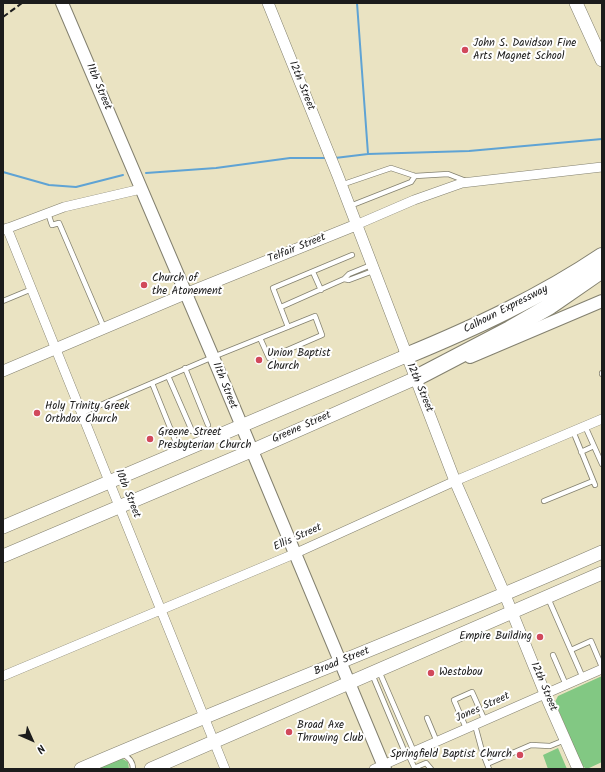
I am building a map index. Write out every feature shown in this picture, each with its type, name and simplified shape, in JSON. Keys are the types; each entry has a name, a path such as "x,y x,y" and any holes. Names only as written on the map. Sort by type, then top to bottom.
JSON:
{"highway":[{"name":"Calhoun Expressway","path":"406,356 503,313 558,284 602,256"},
{"name":"Calhoun Expressway","path":"416,378 510,330 550,306 602,270"}],"main road":[{"name":"11th Street","path":"62,3 185,294 213,356 241,427 349,684 380,768"},
{"path":"576,3 602,60"},
{"name":"Greene Street","path":"3,556 120,508 416,378 472,357 602,301"},
{"path":"3,527 406,356"},
{"name":"Broad Street","path":"81,769 506,595 602,552"},
{"name":"Broad Street","path":"150,769 375,673 602,573"}],"street":[{"name":"12th Street","path":"268,3 339,180 455,481 506,595 545,694 578,769"},
{"name":"Telfair Street","path":"3,371 414,200 462,183 602,167"},
{"path":"5,229 64,207 141,189"},
{"name":"10th Street","path":"5,229 32,289 160,611 225,769"},
{"name":"Ellis Street","path":"3,676 294,554 455,481 602,419"},
{"name":"Jones Street","path":"380,768 583,678 602,668"}],"lane":[{"path":"339,180 391,168 415,176 448,174 470,182"},
{"path":"349,206 411,182 415,176"},
{"path":"48,213 52,225 59,223 105,329"},
{"path":"288,327 273,288 352,255"},
{"path":"281,307 344,279 349,280 372,268"},
{"path":"313,272 320,290"},
{"path":"3,301 32,289"},
{"path":"82,413 213,356 315,316 322,334 268,358 260,338"},
{"path":"185,368 208,425"},
{"path":"168,376 192,431"},
{"path":"152,383 175,440"},
{"path":"585,426 602,464"},
{"path":"544,501 594,483 573,431"},
{"path":"581,452 594,446"},
{"path":"547,597 583,678"},
{"path":"571,650 591,641 602,668"},
{"path":"553,655 566,685"},
{"path":"375,673 409,754"},
{"path":"375,673 414,768 426,763 431,769"},
{"path":"485,721 472,692 454,700 471,727 489,769"},
{"path":"427,718 437,742"},
{"path":"487,764 531,745 550,746 565,740"},
{"path":"120,753 129,758 132,762 133,769"}],"green space":[{"path":"602,676 602,762 587,769 582,766 555,702 558,696"},
{"path":"558,748 567,769 548,769 543,755"},
{"path":"121,758 128,762 129,769 90,769"}],"waterway":[{"path":"357,3 368,154"},
{"path":"335,158 368,154 469,151 602,139"},
{"path":"146,173 216,168 290,158 326,158"},
{"path":"3,172 49,185 76,187 123,175"}],"railway":[{"path":"3,17 22,3"}],"place":[{"name":"John S. Davidson Fine Arts Magnet School","path":"465,50"},
{"name":"Church of the Atonement","path":"144,285"},
{"name":"Union Baptist Church","path":"259,360"},
{"name":"Holy Trinity Greek Orthdox Church","path":"37,413"},
{"name":"Greene Street Presbyterian Church","path":"150,439"},
{"name":"Empire Building","path":"540,637"},
{"name":"Westobou","path":"431,673"},
{"name":"Broad Axe Throwing Club","path":"289,732"},
{"name":"Springfield Baptist Church","path":"520,755"}]}
